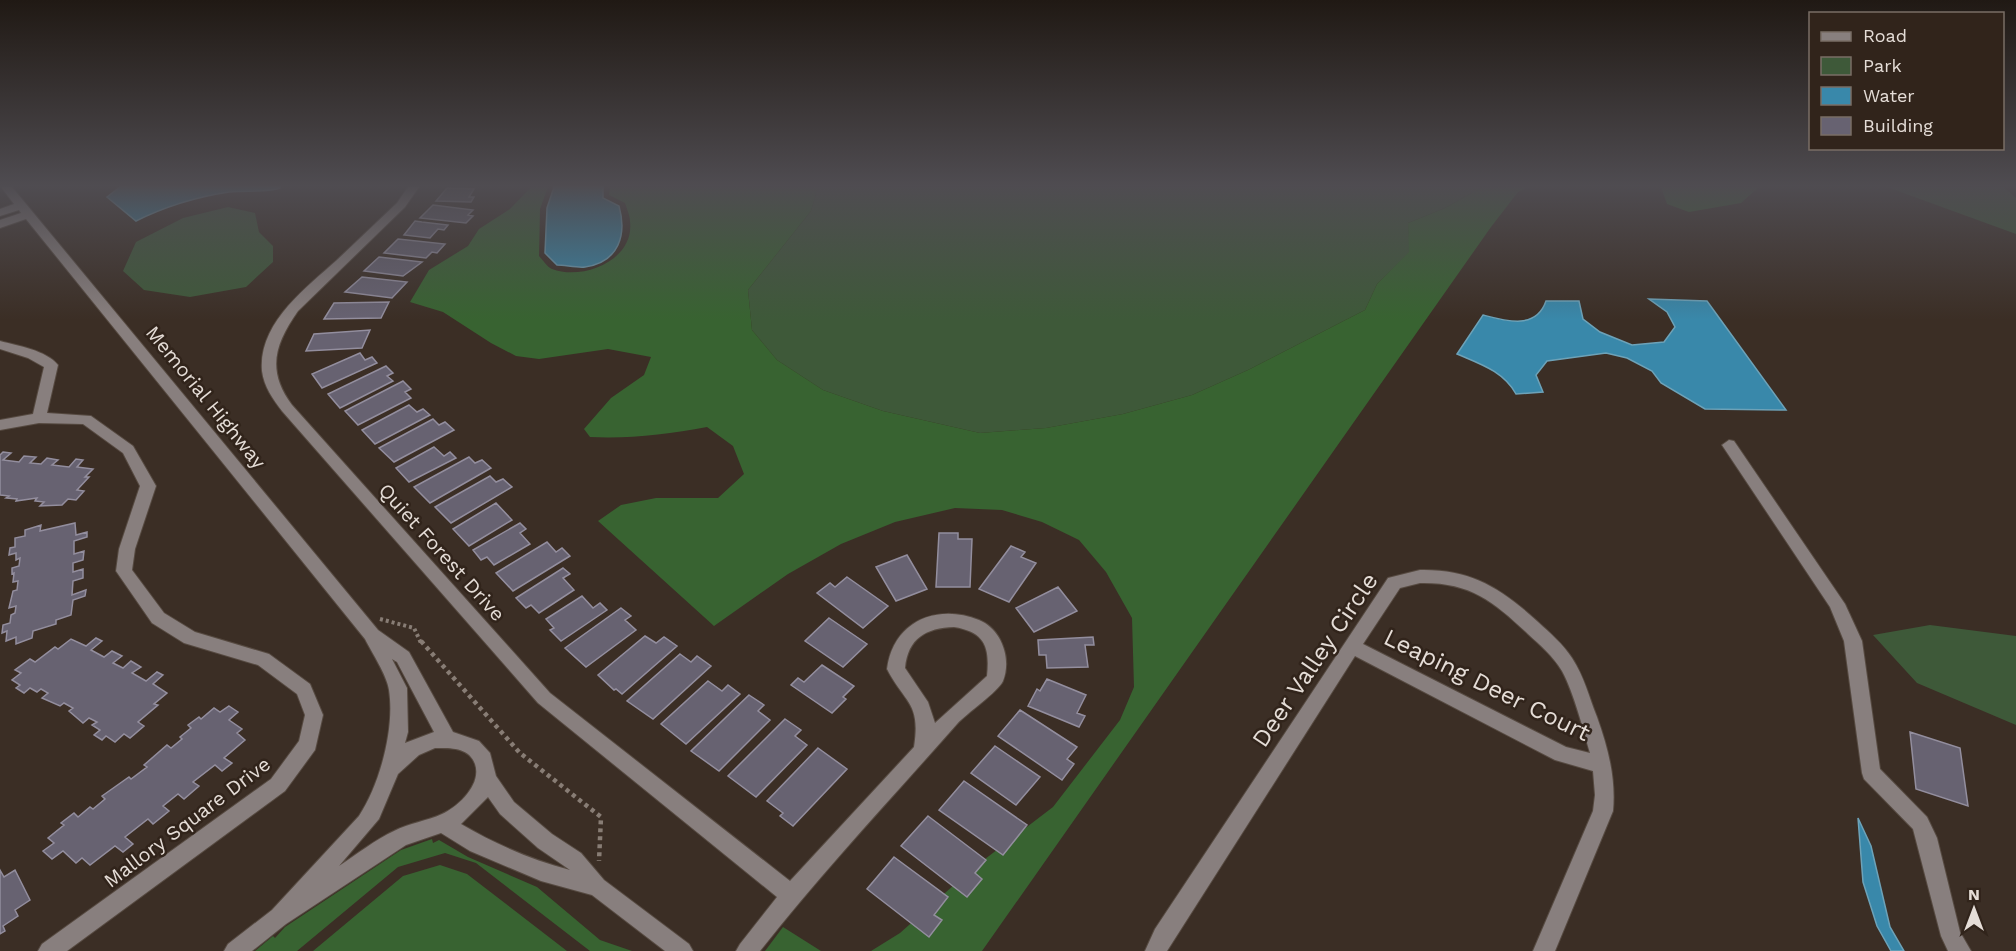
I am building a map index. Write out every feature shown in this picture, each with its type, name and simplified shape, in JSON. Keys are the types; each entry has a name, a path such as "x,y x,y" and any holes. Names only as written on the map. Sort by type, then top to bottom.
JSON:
{"street":[{"name":"Memorial Highway","path":"42,231 372,634 398,688 399,732 390,768 382,782 377,805 366,822 279,917"},
{"name":"Quiet Forest Drive","path":"373,231 293,308 279,329 271,348 269,370 273,390 318,444 544,698 791,895"},
{"path":"0,345 33,355 51,365 39,418"},
{"name":"Mallory Square Drive","path":"0,425 39,418 86,419 128,450 148,486 128,549 124,571 158,618 190,638 263,659 304,689 314,715 308,744 278,785 49,951"},
{"path":"1729,444 1837,604 1853,641 1871,772 1920,823 1927,838 1951,936 1960,951"},
{"name":"Deer Valley Circle","path":"1156,951 1162,936 1394,582 1406,577 1443,577 1470,582 1486,589 1501,599 1559,652 1568,665 1601,765 1606,795 1603,811 1544,951"},
{"path":"747,951 791,895 922,752 954,715 995,679 998,656 988,634 966,621 938,621 914,630 900,647 896,669 922,707 926,725 922,752"},
{"name":"Memorial Highway","path":"372,634 403,657 447,739"},
{"name":"Leaping Deer Court","path":"1352,646 1562,754 1601,765"},
{"path":"235,951 279,917 399,838 417,830 443,824 471,804 485,777 485,763 480,751 469,742 447,739 420,745 390,768"},
{"path":"485,777 507,808 545,841 574,861 597,887 682,951"},
{"path":"443,824 477,844 548,874 597,887"}],"path":[{"path":"414,628 423,646 520,753 601,817 597,887"}],"green space":[{"path":"157,231 259,231 273,246 273,262 246,287 190,297 144,290 123,271 136,242"},
{"path":"477,231 540,231 539,256 547,265 564,272 578,272 604,264 616,256 624,247 629,231 795,231 748,290 752,330 777,360 823,390 883,411 980,433 1046,428 1123,414 1192,395 1248,370 1365,310 1377,284 1409,252 1408,231 1488,231 982,951 871,951 900,933 972,869 1053,807 1120,720 1134,687 1132,618 1106,572 1079,540 1042,522 1002,510 955,508 895,522 841,544 788,574 714,626 598,521 621,505 656,498 718,498 744,474 733,446 707,427 649,435 590,437 584,429 611,398 644,375 651,357 608,349 539,359 516,356 443,312 410,302 429,270 468,246"},
{"path":"795,231 1409,231 1410,252 1377,284 1365,310 1248,370 1192,395 1123,414 1046,428 980,433 883,411 823,390 777,360 752,330 748,290"},
{"path":"1930,625 2016,636 2016,725 1917,683 1873,635"},
{"path":"432,839 433,843 439,840 468,857 537,887 600,940 632,951 590,951 476,863 445,853 398,867 297,951 255,951 273,936 275,938 285,927 401,850"},
{"path":"440,865 467,874 567,951 313,951 403,876"},
{"path":"783,927 821,951 765,951"}],"water":[{"path":"546,231 622,231 618,246 613,253 597,264 585,267 557,265 545,253"},
{"path":"1649,299 1707,301 1786,410 1705,409 1661,383 1652,371 1627,358 1606,353 1547,361 1536,375 1543,392 1516,394 1505,379 1498,374 1457,354 1483,315 1510,321 1528,320 1541,310 1546,301 1579,301 1583,319 1600,332 1632,345 1664,342 1675,327 1667,312"},
{"path":"1858,818 1871,846 1890,927 1904,951 1891,951 1877,926 1863,882"}],"building":[{"path":"407,231 436,231 430,238 404,235"},
{"path":"398,239 445,244 437,253 432,252 426,258 384,253"},
{"path":"379,257 422,262 403,276 364,271"},
{"path":"362,277 407,282 392,298 345,292"},
{"path":"389,302 381,318 324,319 334,303"},
{"path":"370,330 362,348 306,351 314,334"},
{"path":"360,353 365,360 372,357 377,363 322,388 312,374"},
{"path":"386,366 393,373 387,376 393,381 340,408 328,394"},
{"path":"403,381 411,389 405,392 411,398 358,425 345,411"},
{"path":"409,405 417,412 423,409 430,415 375,444 362,430"},
{"path":"433,419 439,425 445,422 454,430 394,462 379,448"},
{"path":"434,447 444,456 450,452 456,458 409,482 396,468"},
{"path":"3,452 11,453 3,460 19,462 24,456 36,457 30,463 41,464 47,458 58,460 52,465 69,467 76,459 83,460 77,467 93,469 77,490 84,491 76,500 68,499 62,505 40,506 44,502 35,501 37,498 16,501 17,499 0,495 0,455"},
{"path":"469,457 475,463 482,460 491,468 430,503 414,487"},
{"path":"490,476 496,482 503,479 512,487 451,523 435,507"},
{"path":"496,503 512,520 469,546 453,529"},
{"path":"75,523 76,535 87,532 87,537 74,541 74,554 84,551 83,560 73,563 73,572 83,569 83,578 73,581 72,595 86,590 85,596 73,600 71,615 56,620 56,624 33,631 32,638 16,644 16,637 6,641 7,631 2,633 3,625 10,623 16,606 9,608 13,591 17,590 18,581 13,582 12,568 19,566 20,558 16,560 16,553 9,555 10,548 15,547 15,538 25,536 25,530 41,525 40,531"},
{"path":"520,523 526,529 520,533 530,544 494,565 487,557 481,560 473,550"},
{"path":"939,533 958,533 958,539 972,539 970,587 936,587"},
{"path":"547,542 556,552 562,548 570,556 513,591 496,573"},
{"path":"1011,546 1025,552 1021,557 1036,563 1009,602 979,589"},
{"path":"907,555 927,589 896,601 876,567"},
{"path":"563,568 570,574 563,578 574,590 539,613 531,605 526,608 516,598"},
{"path":"847,577 888,606 863,628 817,593 830,583 835,587"},
{"path":"1058,587 1077,611 1034,632 1016,608"},
{"path":"582,596 593,608 600,603 607,610 561,641 550,630 554,628 546,619"},
{"path":"621,608 631,616 625,620 636,630 586,667 565,648"},
{"path":"829,618 867,644 843,667 805,641"},
{"path":"645,636 656,643 664,637 677,646 622,694 614,690 598,675"},
{"path":"1093,637 1094,645 1085,645 1088,667 1047,668 1046,655 1039,655 1038,640"},
{"path":"96,638 102,641 91,650 104,657 112,651 122,656 113,663 123,668 131,661 141,667 132,673 146,681 157,672 163,675 153,684 167,693 154,704 158,705 138,722 144,726 130,738 124,734 115,742 106,736 102,740 94,735 100,730 92,725 97,722 89,718 83,723 69,711 73,708 64,703 60,706 42,698 48,693 41,689 37,692 30,688 24,693 16,688 20,685 12,680 21,673 15,670 30,659 35,662 55,647 58,649 71,639 86,646"},
{"path":"680,654 691,662 697,656 711,666 653,719 627,701"},
{"path":"822,665 854,686 843,697 846,699 832,713 791,685 798,678 804,682"},
{"path":"1047,679 1086,695 1077,713 1085,716 1079,727 1028,706 1037,689 1040,691"},
{"path":"708,681 722,691 728,685 740,694 686,744 661,724"},
{"path":"749,695 764,705 758,711 770,720 719,771 691,751"},
{"path":"229,706 238,712 229,720 242,729 237,733 245,740 224,758 232,763 222,771 215,765 193,782 199,786 184,799 178,794 163,806 169,811 153,824 148,819 125,837 133,844 123,852 115,846 90,865 82,858 76,863 63,851 52,859 43,851 54,843 48,838 64,825 61,823 74,813 78,817 90,807 93,809 105,799 102,796 147,767 144,765 167,745 171,748 182,739 180,737 191,728 188,725 199,717 201,719 214,708 220,712"},
{"path":"1020,710 1077,747 1067,759 1074,764 1062,780 998,736"},
{"path":"785,719 801,730 795,736 807,745 756,797 728,776"},
{"path":"1910,732 1960,748 1968,806 1916,789"},
{"path":"995,746 1040,777 1016,805 971,773"},
{"path":"818,748 847,769 793,826 780,816 783,813 767,801"},
{"path":"964,781 1027,825 1003,855 939,810"},
{"path":"928,816 986,860 975,873 982,879 967,897 901,846"},
{"path":"894,857 948,897 934,915 942,920 929,937 867,889"},
{"path":"0,870 4,877 15,870 30,900 15,910 18,916 3,926 5,931 0,934"}]}
